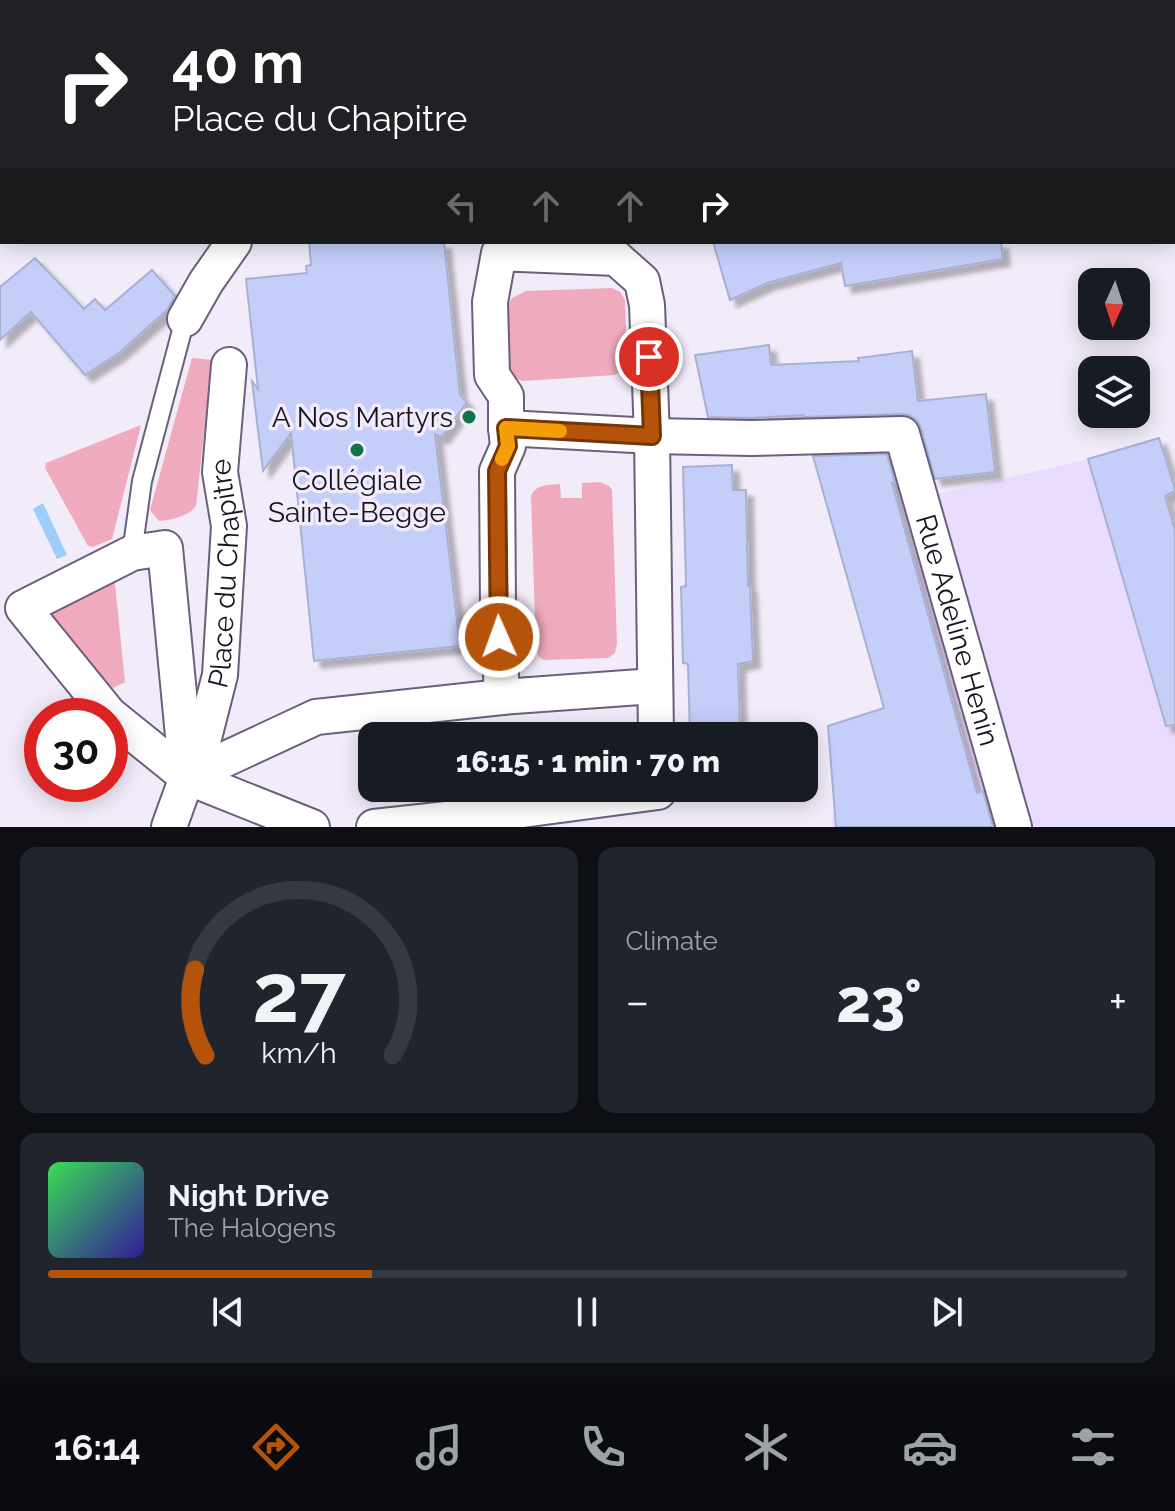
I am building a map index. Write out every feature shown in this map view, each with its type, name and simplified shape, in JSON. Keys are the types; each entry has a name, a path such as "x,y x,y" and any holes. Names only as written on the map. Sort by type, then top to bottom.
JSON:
{"street":[{"path":"185,319 233,244"},
{"path":"502,697 497,471 508,446 506,396 492,375 490,302 499,253 621,250 642,281 647,305 655,722"},
{"name":"Place du Chapitre","path":"187,777 197,765 220,675 229,526 220,472 229,365"},
{"path":"506,428 652,436"},
{"name":"Rue Adeline Henin","path":"652,436 751,438 902,434 1014,827"},
{"name":"Place du Chapitre","path":"187,777 165,548 132,553 23,608 109,714 187,777 312,827"},
{"path":"169,827 187,777 316,717 502,697 654,686"},
{"path":"374,827 582,802"}],"lane":[{"path":"132,553 142,481 185,319"}],"shaded area":[{"path":"612,288 620,292 625,300 627,363 623,370 615,375 523,381 513,378 509,371 507,306 512,298 526,291"},
{"path":"192,358 212,360 196,506 180,517 159,521 150,510"},
{"path":"141,425 112,539 88,546 45,468 46,463"},
{"path":"1159,438 1175,489 1165,496 1175,530 1175,827 833,827 828,726 884,708 884,454 933,495 1088,459"},
{"path":"600,482 612,490 615,653 608,658 544,660 536,651 531,496 539,487 560,484 561,498 582,498 582,483"},
{"path":"112,579 125,682 111,689 39,609"}],"water":[{"path":"43,503 67,555 57,559 33,509"}],"building":[{"name":"Collégiale Sainte-Begge","path":"309,244 444,244 460,395 467,402 442,437 435,434 460,646 314,661 291,433 263,471 252,381 258,389 246,279 307,273 306,266 311,265"},
{"path":"714,244 1001,244 1003,259 845,286 841,263 767,283 730,300"},
{"path":"35,258 84,309 95,299 105,310 152,270 175,296 167,310 119,353 85,375 31,312 0,340 0,287"},
{"path":"769,345 771,365 859,361 858,358 912,351 918,401 986,394 995,472 935,479 921,428 917,420 909,415 708,417 695,355"},
{"path":"1159,438 1175,489 1165,496 1175,530 1175,725 1166,726 1088,459"},
{"path":"887,454 895,483 892,483 977,793 983,791 993,827 836,827 828,726 884,708 813,456"},
{"path":"732,465 733,490 746,490 753,661 738,664 740,722 690,722 688,664 683,663 681,587 686,586 683,467"}],"slow traffic":[{"path":"502,459 508,446 506,428 560,431"}],"place":[{"name":"A Nos Martyrs","path":"469,417"},
{"name":"Collégiale Sainte-Begge","path":"357,450"}],"route":[{"path":"499,637 497,471 508,446 506,428 652,436 649,357"}]}
